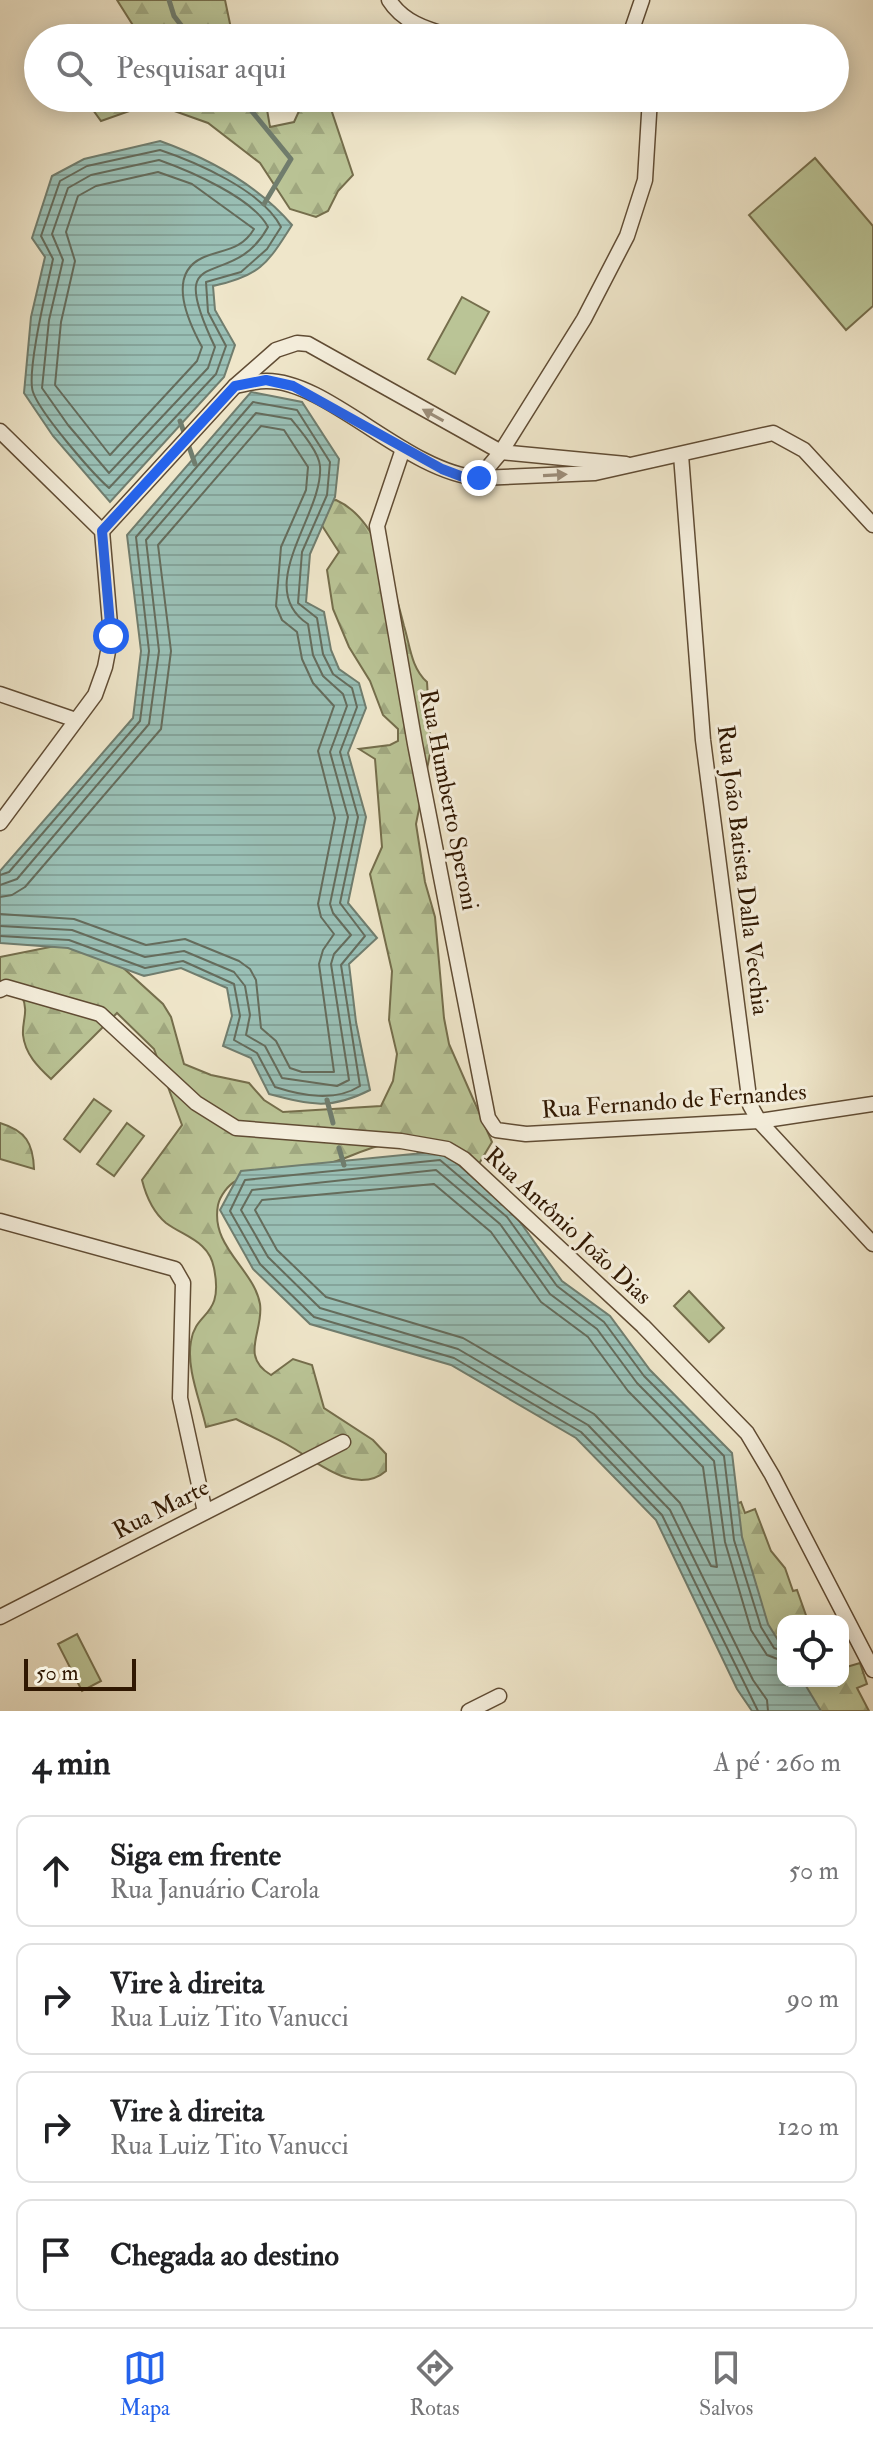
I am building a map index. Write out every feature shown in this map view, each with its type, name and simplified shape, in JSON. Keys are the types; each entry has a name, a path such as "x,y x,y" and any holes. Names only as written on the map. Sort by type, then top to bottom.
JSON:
{"street":[{"path":"389,0 397,13 415,24"},
{"path":"634,24 642,0"},
{"path":"479,478 501,452 584,319 627,236 645,180 649,112"},
{"path":"102,531 235,386 276,350 297,343 308,344 501,452 630,464"},
{"path":"235,386 266,380 293,386 403,449 463,477 595,473 773,433 804,450 873,525"},
{"path":"0,431 102,531 111,636 95,695 0,823"},
{"name":"Rua Humberto Speroni","path":"403,449 377,526 412,729 488,1118 496,1130 526,1134"},
{"name":"Rua João Batista Dalla Vecchia","path":"681,455 703,740 750,1105 759,1121 873,1244"},
{"path":"0,694 76,720"},
{"name":"Rua Antônio João Dias","path":"0,990 6,987 100,1014 196,1103 236,1128 401,1141 447,1149 464,1159 643,1326 747,1433 873,1670"},
{"name":"Rua Fernando de Fernandes","path":"526,1134 759,1121 873,1104"},
{"path":"0,1221 175,1269 183,1283 180,1398 205,1512"},
{"name":"Rua Marte","path":"0,1617 343,1442"},
{"path":"469,1711 499,1696"}],"green space":[{"path":"117,0 225,0 230,24 132,24"},
{"path":"94,112 126,112 101,121"},
{"path":"177,112 267,112 270,127 294,122 299,112 332,112 353,175 338,191 328,211 316,217 290,209 260,163 208,123"},
{"path":"815,158 873,226 873,306 846,330 749,215"},
{"path":"462,297 489,312 455,374 428,359"},
{"path":"336,500 351,509 374,537 389,573 414,663 427,682 431,749 416,824 425,882 435,917 449,1044 492,1142 480,1162 452,1180 415,1150 392,1144 373,1147 326,1164 246,1176 225,1191 218,1205 217,1220 226,1246 250,1280 260,1304 256,1360 271,1375 293,1359 312,1365 324,1408 373,1440 386,1454 386,1471 375,1478 363,1480 338,1474 236,1419 206,1427 192,1373 190,1351 194,1331 215,1296 214,1268 202,1246 157,1214 142,1180 182,1125 154,1049 117,1013 51,1079 26,1048 22,996 0,990 0,957 65,944 109,955 163,1004 171,1017 184,1064 211,1075 249,1083 264,1100 283,1112 381,1106 393,1081 397,1054 389,1020 392,971 370,874 382,847 375,759 359,749 398,741 398,729 383,715 370,681 349,647 333,609 327,570 339,552 319,521 329,501"},
{"path":"94,1099 111,1111 80,1152 64,1139"},
{"path":"0,1123 16,1130 26,1139 32,1152 34,1169 0,1159"},
{"path":"127,1123 144,1136 114,1176 97,1164"},
{"path":"689,1291 724,1328 709,1342 674,1306"},
{"path":"741,1502 745,1513 755,1509 771,1551 785,1568 793,1591 797,1590 806,1615 777,1615 777,1654 720,1510"},
{"path":"77,1634 101,1681 82,1691 58,1644"},
{"path":"860,1663 867,1684 857,1688 869,1711 803,1711 792,1687 849,1687 849,1666"}],"water":[{"path":"160,141 232,174 264,197 292,225 276,250 260,267 241,278 213,286 215,310 235,345 224,377 110,502 53,436 24,393 31,317 45,257 32,238 52,176 84,159"},
{"path":"251,392 302,402 339,459 335,497 310,554 306,602 324,612 331,650 339,669 359,683 366,708 348,753 366,817 348,903 377,938 349,964 356,1022 370,1090 332,1103 309,1103 269,1094 251,1058 223,1046 232,1016 227,988 181,968 144,976 68,948 0,943 0,871 133,718 141,651 127,535"},
{"path":"443,1151 513,1212 562,1281 610,1316 650,1370 732,1453 742,1537 768,1624 777,1638 777,1687 807,1687 821,1711 752,1711 737,1689 656,1520 576,1438 451,1365 310,1324 253,1269 220,1210 241,1171"}],"waterway":[{"path":"169,0 180,24"},
{"path":"252,112 291,159 264,204"},
{"path":"180,421 195,464"},
{"path":"327,1100 333,1123"},
{"path":"339,1148 344,1165"}],"route":[{"path":"111,636 102,531 235,386 266,380 293,386 442,469 463,477 479,478"}]}
